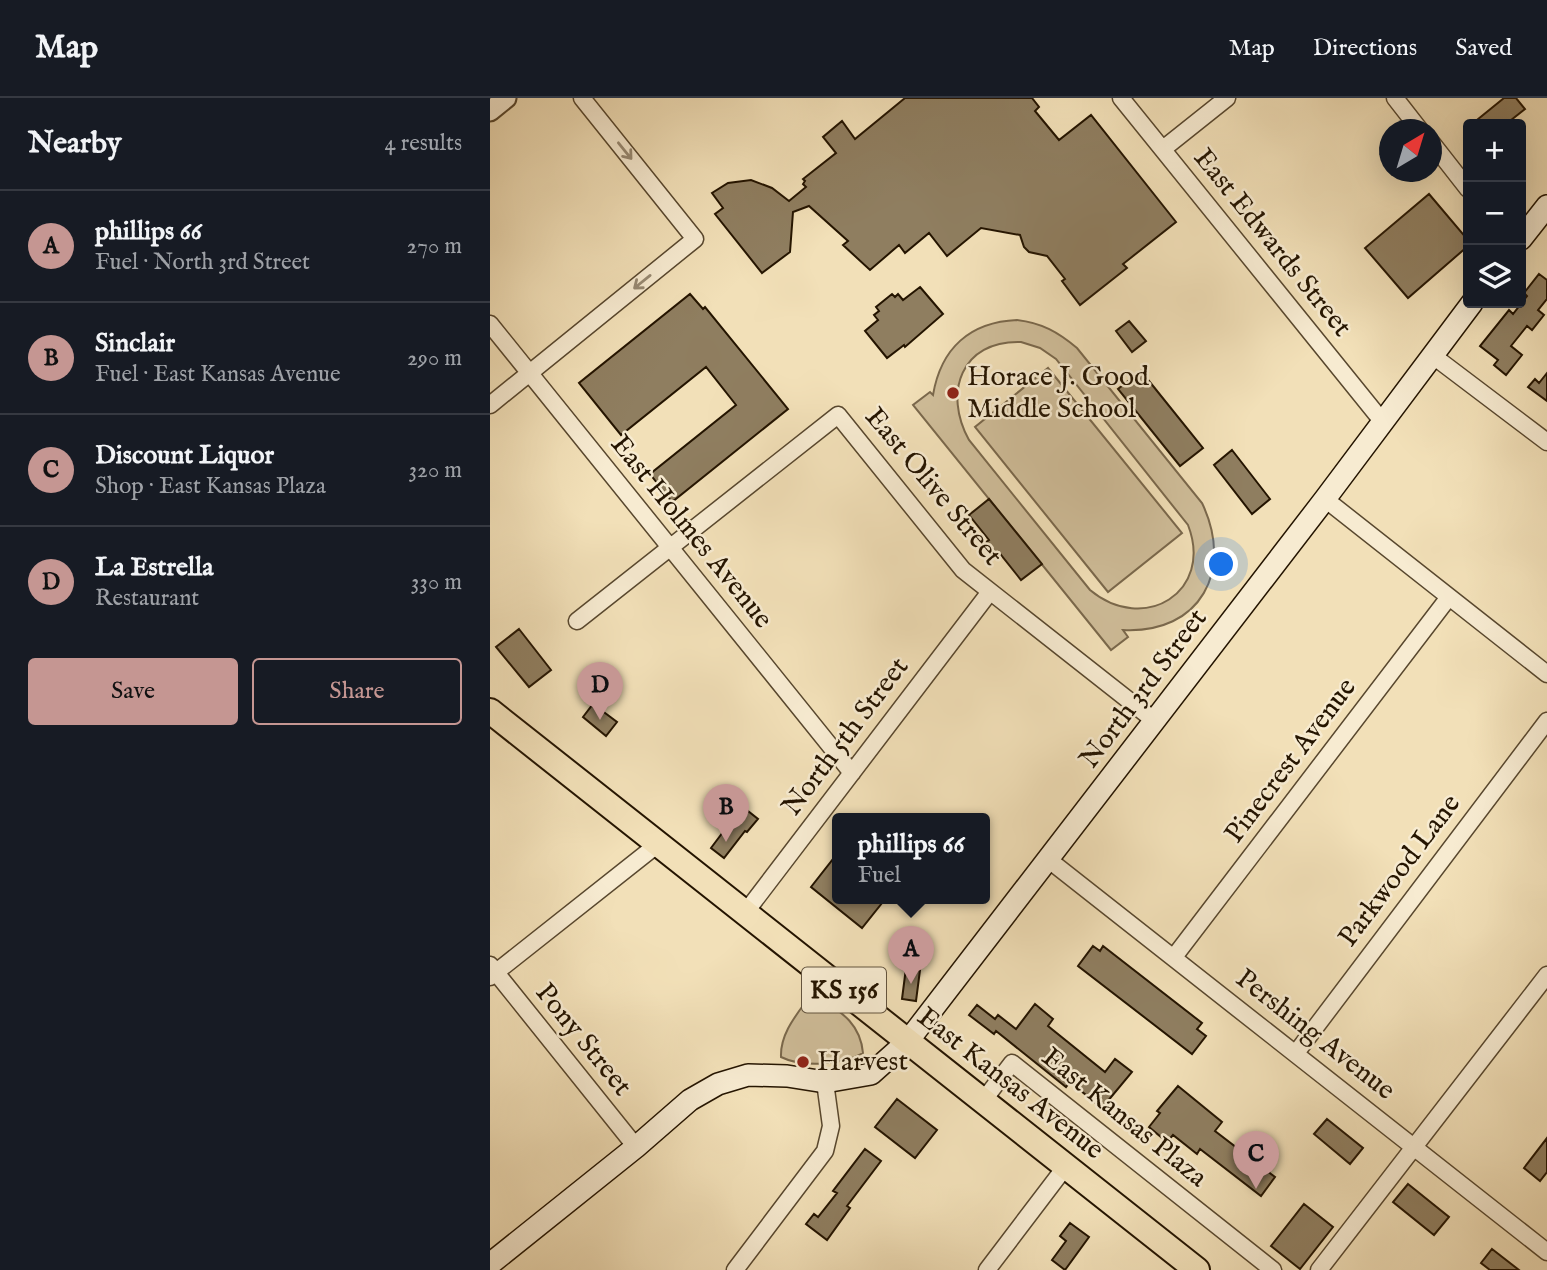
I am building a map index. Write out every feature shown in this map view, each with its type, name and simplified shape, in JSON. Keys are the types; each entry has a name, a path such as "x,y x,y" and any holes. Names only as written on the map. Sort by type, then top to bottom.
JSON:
{"main road":[{"path":"1526,233 1547,206"},
{"name":"North 3rd Street","path":"490,1264 636,1147 690,1100 718,1084 748,1075 787,1076 825,1082 871,1074 908,1041 1325,499 1468,308"},
{"name":"East Kansas Avenue","path":"490,711 1197,1270"}],"street":[{"path":"490,111 506,98"},
{"path":"490,405 695,239 582,98"},
{"name":"East Edwards Street","path":"1121,98 1382,421"},
{"path":"1163,149 1227,98"},
{"path":"1395,98 1411,119"},
{"path":"1442,156 1463,183"},
{"name":"East Holmes Avenue","path":"490,324 852,773"},
{"path":"1432,355 1547,442"},
{"name":"East Olive Street","path":"670,547 838,415 963,570 1155,721"},
{"path":"1325,499 1547,674"},
{"path":"577,621 670,547"},
{"name":"North 5th Street","path":"745,913 989,593"},
{"name":"Pinecrest Avenue","path":"1174,957 1449,597"},
{"name":"Parkwood Lane","path":"1296,1053 1547,721"},
{"path":"492,972 659,844"},
{"name":"Pershing Avenue","path":"1049,859 1415,1148 1544,1243"},
{"name":"Pony Street","path":"492,972 636,1147"},
{"path":"1319,1270 1547,975"},
{"name":"East Kansas Plaza","path":"983,1101 1012,1063 1273,1270"},
{"path":"735,1270 825,1151 831,1126 825,1082"},
{"path":"987,1270 1066,1166"}],"shaded area":[{"path":"1017,320 1042,326 1077,348 1202,503 1211,528 1214,552 1212,574 1204,593 1191,609 1173,621 1150,628 1123,630 1128,637 1111,650 913,405 930,392 933,395 943,364 960,341 972,332 1000,322","holes":["1021,342 1040,348 1056,359 1188,525 1193,549 1191,570 1183,587 1169,600 1152,607 1132,608 1111,603 1090,590 969,440 961,422 958,388 971,360 984,350 1000,344"]},
{"path":"1048,368 1182,533 1108,592 975,427"},
{"path":"812,993 852,1024 863,1053 822,1064 800,1063 781,1057 787,1031"}],"building":[{"path":"905,98 1032,98 1039,107 1035,111 1059,140 1091,115 1176,222 1123,264 1127,268 1080,305 1047,256 1029,252 1020,235 981,228 947,256 929,233 905,253 899,245 870,270 843,245 848,241 809,206 793,212 790,252 762,273 715,214 723,208 712,193 728,183 751,180 772,188 789,201 806,187 803,179 836,153 823,137 842,121 855,139"},
{"path":"1504,98 1516,98 1525,109 1512,119 1478,119"},
{"path":"1429,194 1463,234 1463,250 1408,298 1365,248"},
{"path":"1539,274 1547,280 1547,299 1538,310 1544,315 1532,330 1527,326 1511,346 1522,355 1506,375 1494,365 1498,360 1480,346 1509,310 1513,314 1518,308 1526,308 1526,290"},
{"path":"920,287 943,314 905,347 904,345 887,358 865,331 878,320 874,315 879,311 876,307 892,294 895,297 898,294 903,300"},
{"path":"690,294 703,309 705,307 788,409 672,502 650,474 736,405 706,367 621,435 579,383"},
{"path":"1129,321 1146,341 1132,352 1116,331"},
{"path":"1141,371 1203,448 1180,466 1118,389"},
{"path":"1547,373 1547,401 1528,387 1535,379 1539,383"},
{"path":"1232,450 1270,499 1252,514 1214,465"},
{"path":"989,499 1042,564 1021,580 1001,555 997,558 985,543 989,540 969,515"},
{"path":"519,629 551,670 529,687 496,647"},
{"path":"593,704 617,722 606,736 583,717"},
{"path":"724,792 758,819 724,858 711,848 732,820 713,805"},
{"path":"832,860 832,904 811,887"},
{"path":"832,904 881,904 862,928"},
{"path":"1093,946 1100,951 1103,946 1202,1023 1197,1029 1206,1036 1192,1054 1078,966"},
{"path":"906,968 920,970 916,1001 902,999"},
{"path":"1035,1004 1053,1019 1048,1026 1105,1072 1115,1059 1132,1072 1102,1108 1070,1082 1066,1087 996,1031 994,1034 969,1015 977,1005 995,1019 998,1015 1016,1029"},
{"path":"1178,1086 1222,1122 1215,1131 1275,1177 1261,1196 1200,1149 1197,1154 1173,1135 1167,1142 1149,1127 1160,1113 1157,1111"},
{"path":"897,1099 937,1130 915,1158 875,1127"},
{"path":"1327,1119 1363,1148 1350,1164 1314,1134"},
{"path":"1547,1138 1547,1172 1540,1181 1524,1168"},
{"path":"865,1149 881,1161 847,1206 850,1208 827,1240 806,1224 814,1214 818,1217 837,1193 833,1191"},
{"path":"1408,1184 1449,1217 1434,1235 1393,1202"},
{"path":"1304,1204 1333,1227 1300,1269 1271,1246"},
{"path":"1070,1223 1089,1237 1065,1270 1052,1260 1066,1241 1060,1236"},
{"path":"1492,1249 1519,1270 1490,1270 1481,1263"}],"place":[{"name":"Horace J. Good Middle School","path":"953,393"},
{"name":"La Estrella","path":"600,720"},
{"name":"Sinclair","path":"726,842"},
{"name":"phillips 66","path":"911,984"},
{"name":"Harvest","path":"803,1062"},
{"name":"Discount Liquor","path":"1256,1189"}]}
